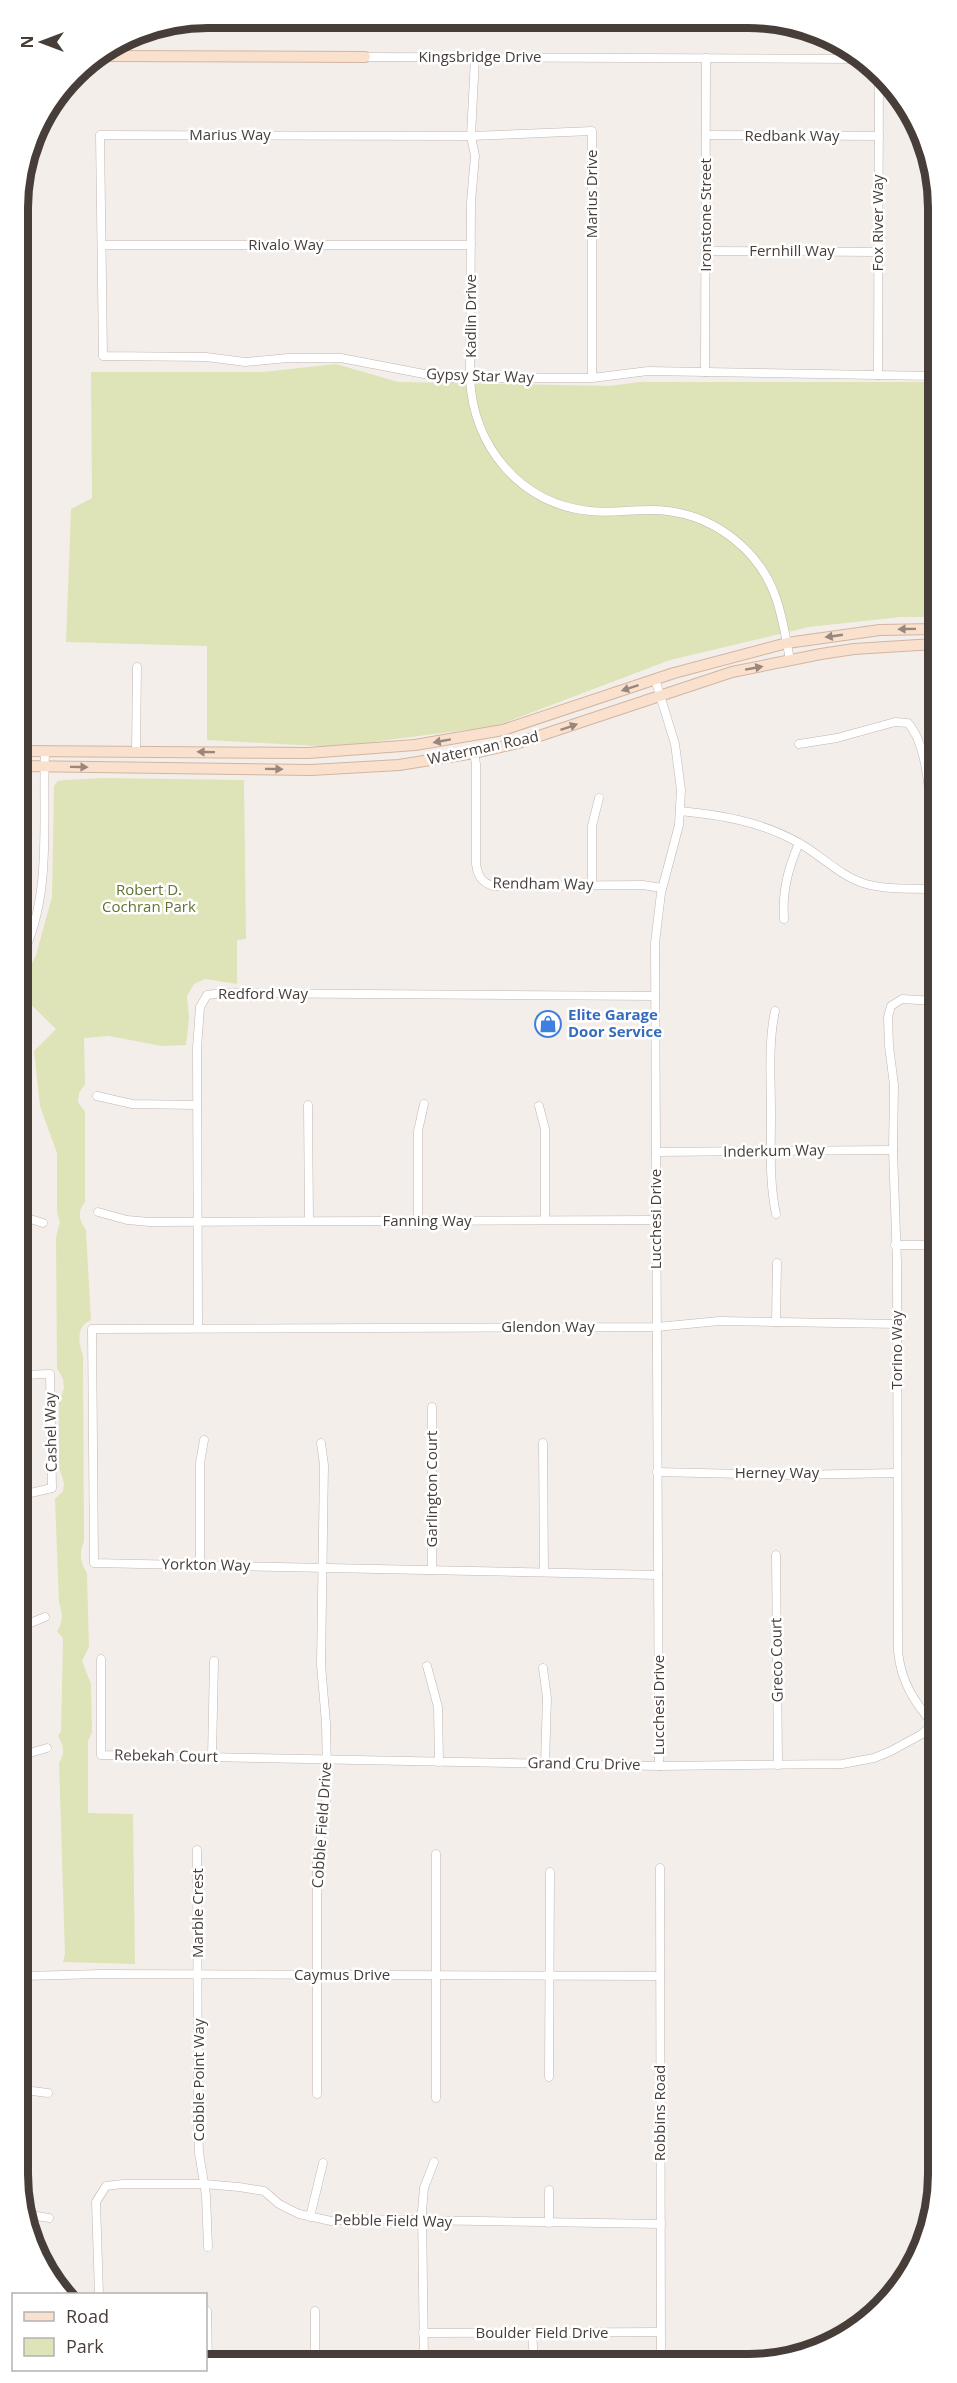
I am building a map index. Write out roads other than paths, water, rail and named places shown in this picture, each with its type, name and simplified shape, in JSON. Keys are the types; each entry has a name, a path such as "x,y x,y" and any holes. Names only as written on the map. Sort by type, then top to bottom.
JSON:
{"street":[{"name":"Kingsbridge Drive","path":"113,56 849,59"},
{"name":"Kadlin Drive","path":"476,57 471,136 475,156 471,202 470,378 473,406 484,438 503,466 518,481 540,496 579,510 669,511 702,519 720,529 747,550 767,577 781,612 790,660"},
{"name":"Ironstone Street","path":"705,372 706,58"},
{"name":"Fox River Way","path":"878,375 879,85"},
{"name":"Marius Drive","path":"471,136 592,131 592,378"},
{"name":"Marius Way","path":"102,245 100,135 471,136"},
{"name":"Redbank Way","path":"706,135 879,136"},
{"name":"Rivalo Way","path":"102,245 471,245"},
{"name":"Gypsy Star Way","path":"102,245 103,356 206,357 245,362 300,357 341,358 428,376 470,378 592,378 648,371 928,376"},
{"name":"Fernhill Way","path":"705,251 878,252"},
{"name":"Waterman Road","path":"29,751 308,753 415,745 504,730 655,679 787,643 880,630 928,629"},
{"name":"Waterman Road","path":"29,766 332,769 399,765 474,753 558,731 732,672 854,649 928,644"},
{"path":"136,751 137,667"},
{"name":"Lucchesi Drive","path":"655,679 675,744 679,767 680,812 675,844 662,888 655,943 659,1766"},
{"path":"799,744 837,738 895,722 908,723 915,731 927,775 928,790"},
{"path":"29,940 43,884 45,751"},
{"name":"Rendham Way","path":"474,753 476,764 476,864 480,880 493,886 643,885 662,888"},
{"path":"592,885 592,826 599,798"},
{"path":"680,812 737,819 774,831 799,843 835,869 865,883 891,888 928,889"},
{"path":"784,919 784,885 799,843"},
{"name":"Redford Way","path":"198,1328 197,1048 200,1007 207,995 233,993 655,996"},
{"name":"Torino Way","path":"928,1000 902,999 891,1006 888,1017 888,1046 894,1085 893,1150 898,1324 899,1662 912,1699 928,1716"},
{"path":"775,1011 771,1032 771,1152 772,1196 776,1214"},
{"path":"97,1096 132,1104 197,1105"},
{"path":"418,1221 418,1131 424,1104"},
{"path":"308,1105 309,1221"},
{"path":"539,1106 545,1129 545,1220"},
{"name":"Inderkum Way","path":"656,1152 893,1150"},
{"name":"Fanning Way","path":"98,1212 127,1220 198,1222 656,1220"},
{"path":"28,1218 43,1223"},
{"path":"895,1245 928,1245"},
{"path":"776,1322 777,1263"},
{"name":"Glendon Way","path":"198,1328 657,1327 719,1321 898,1324"},
{"name":"Yorkton Way","path":"198,1328 92,1329 94,1563 658,1575"},
{"name":"Cashel Way","path":"28,1375 50,1374 52,1488 28,1494"},
{"name":"Garlington Court","path":"432,1407 432,1570"},
{"path":"200,1565 200,1463 204,1440"},
{"name":"Cobble Field Drive","path":"317,2094 317,1862 326,1800 327,1760 326,1723 321,1681 324,1465 321,1443"},
{"path":"543,1443 544,1572"},
{"name":"Herney Way","path":"657,1472 792,1476 897,1473"},
{"name":"Greco Court","path":"776,1555 778,1765"},
{"path":"28,1624 45,1617"},
{"name":"Rebekah Court","path":"101,1659 101,1755 327,1760"},
{"path":"212,1757 214,1661"},
{"path":"427,1666 438,1707 439,1762"},
{"path":"543,1668 547,1698 545,1764"},
{"name":"Grand Cru Drive","path":"327,1760 659,1766 842,1764 874,1758 906,1744 928,1729"},
{"path":"28,1753 47,1748"},
{"name":"Marble Crest","path":"197,1850 198,1975"},
{"path":"436,1854 436,2098"},
{"name":"Robbins Road","path":"660,1868 661,2354"},
{"path":"549,2077 550,1872"},
{"name":"Cobble Point Way","path":"198,1975 198,2127 208,2247"},
{"name":"Caymus Drive","path":"28,1976 660,1976"},
{"path":"28,2091 48,2093"},
{"path":"424,2354 422,2221 424,2188 434,2162"},
{"path":"310,2217 323,2163"},
{"name":"Pebble Field Way","path":"99,2293 96,2202 105,2186 204,2184 264,2192 279,2204 310,2217 331,2221 353,2219 661,2224"},
{"path":"549,2190 549,2223"},
{"path":"34,2216 50,2218"},
{"path":"207,2311 208,2354"},
{"path":"315,2311 315,2354"},
{"name":"Boulder Field Drive","path":"423,2333 660,2332"},
{"path":"532,2333 534,2354"}],"place":[{"name":"Elite Garage Door Service","path":"548,1024"}],"park label":[{"name":"Robert D. Cochran Park","path":"149,898"}]}
